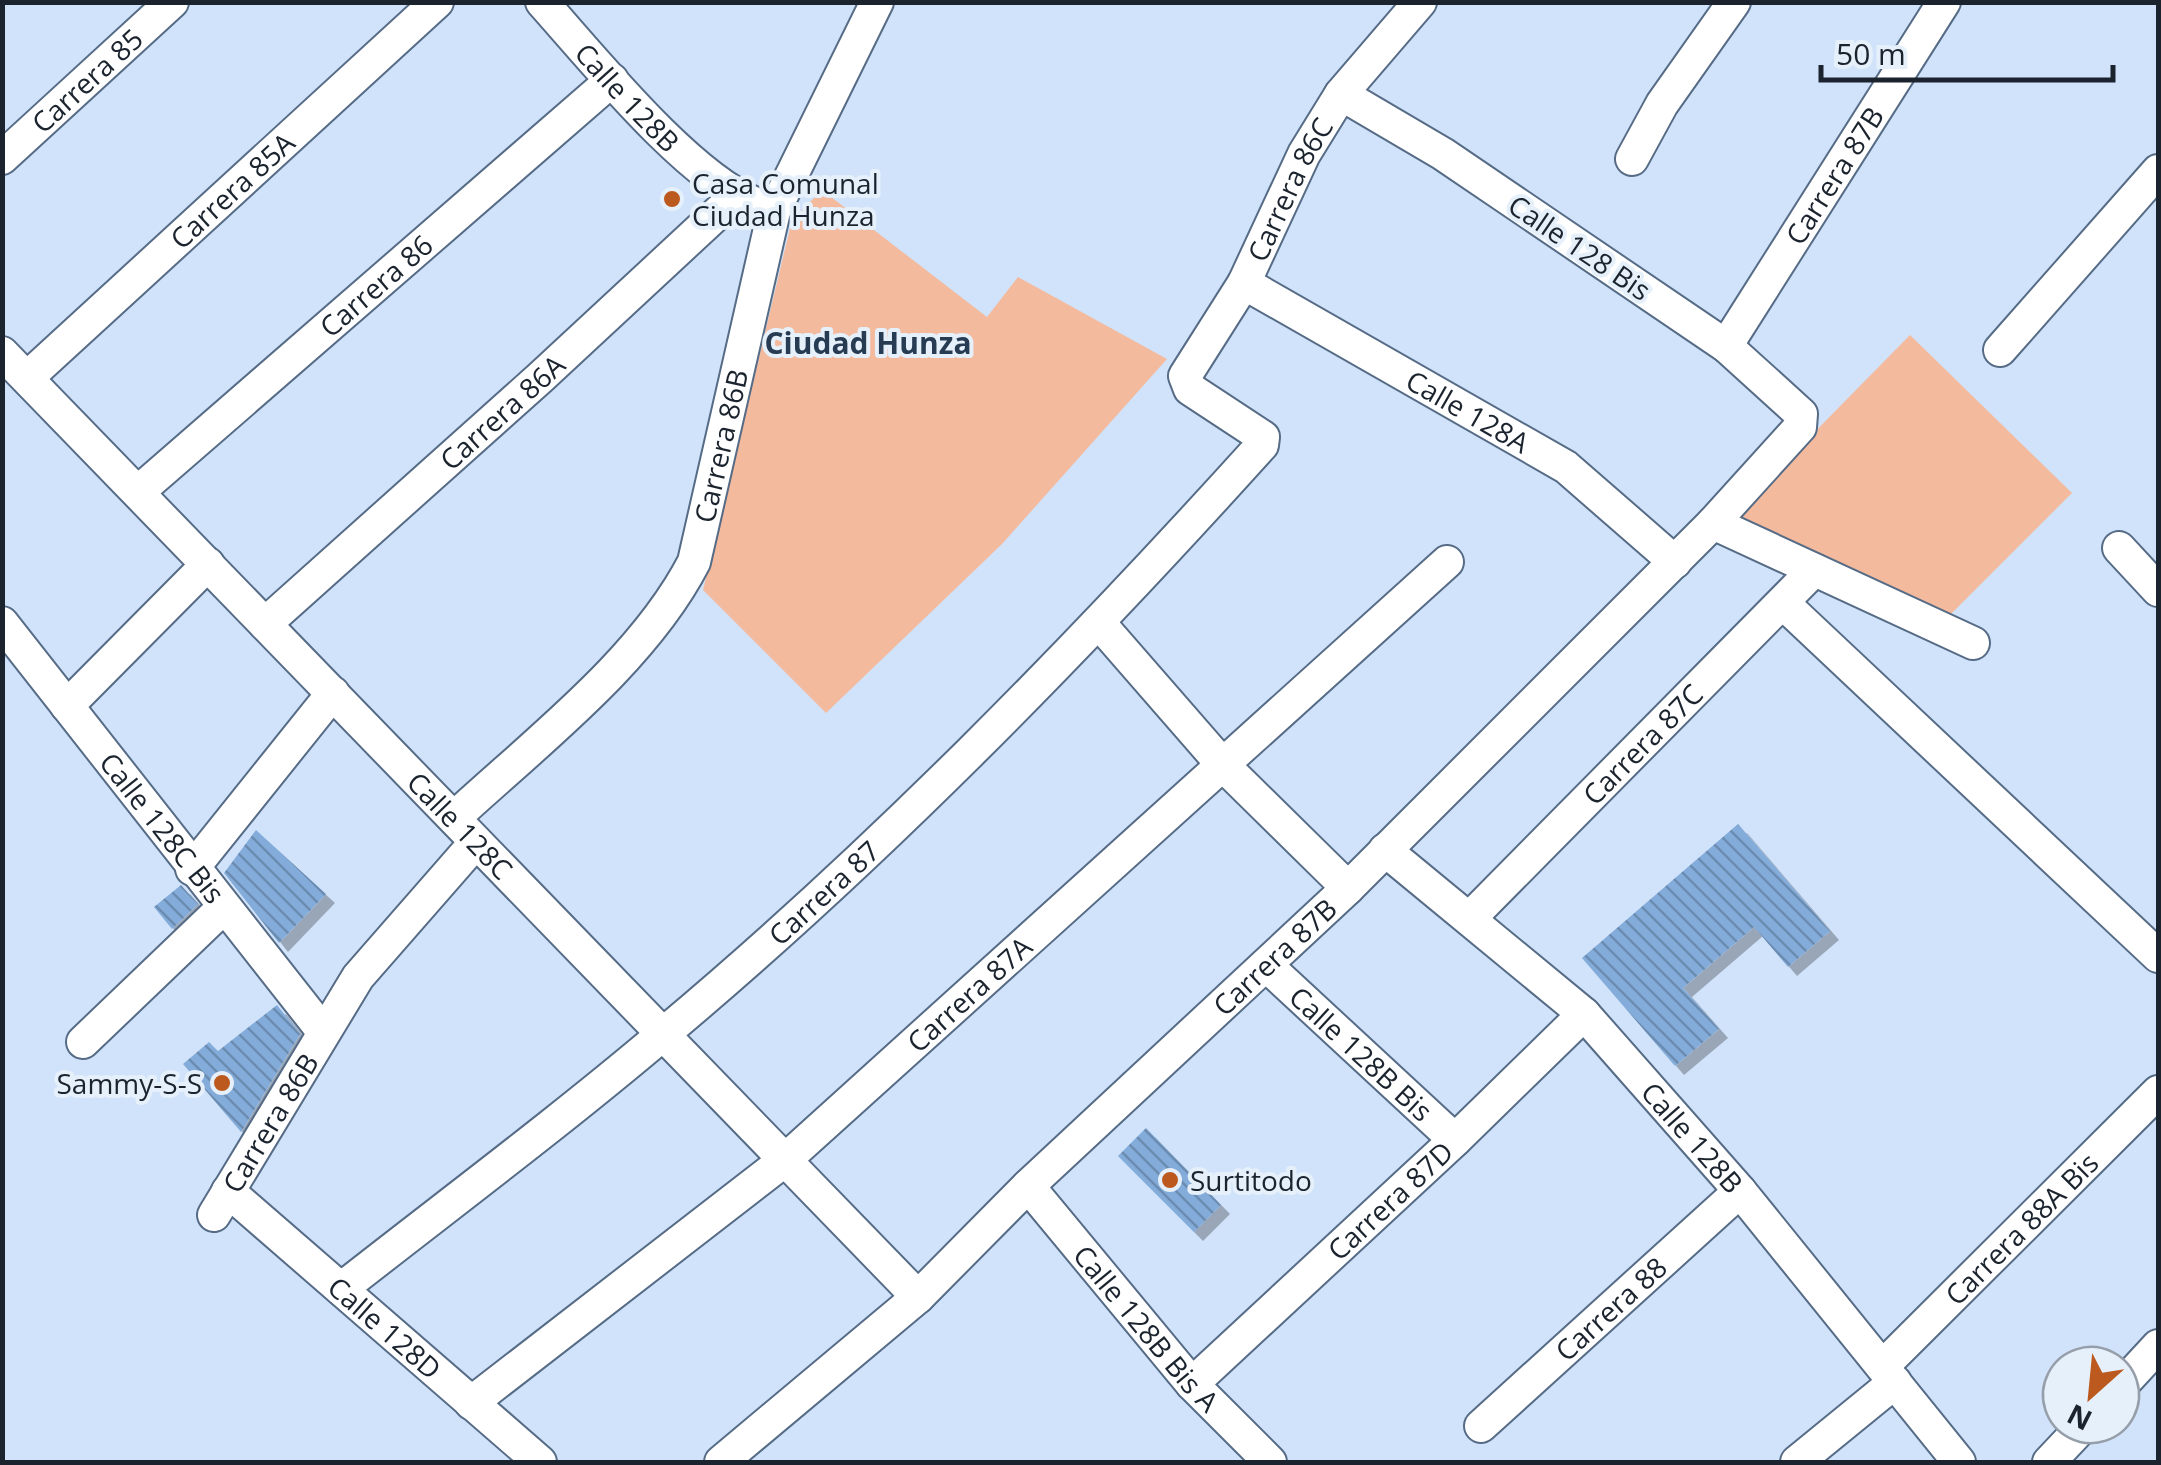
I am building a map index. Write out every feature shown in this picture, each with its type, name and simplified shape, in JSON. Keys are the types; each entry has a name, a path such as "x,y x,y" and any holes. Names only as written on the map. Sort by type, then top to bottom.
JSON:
{"street":[{"name":"Carrera 85","path":"2,158 172,2"},
{"name":"Carrera 85A","path":"26,378 437,2"},
{"name":"Calle 128B","path":"542,2 697,166 736,196 774,211"},
{"name":"Carrera 86B","path":"221,1203 322,1030 465,830 584,696 661,617 680,589 694,562 774,211 877,2"},
{"name":"Carrera 86C","path":"1262,444 1263,437 1190,389 1185,376 1244,282 1304,154 1341,94 1420,2"},
{"path":"1632,158 1662,104 1734,2"},
{"name":"Carrera 87B","path":"1726,346 1944,2"},
{"name":"Carrera 86","path":"138,492 612,80"},
{"name":"Calle 128 Bis","path":"1341,94 1444,154 1726,346 1801,414 1802,421"},
{"path":"2000,350 2158,171"},
{"name":"Carrera 86A","path":"265,624 541,378 736,196"},
{"name":"Calle 128A","path":"1244,282 1566,467 1675,562"},
{"name":"Calle 128C","path":"2,353 918,1297"},
{"name":"Carrera 87B","path":"721,1462 918,1297 1028,1186 1348,888 1713,523 1802,421"},
{"name":"Carrera 87","path":"341,1290 663,1034 795,916 1100,624 1262,444"},
{"path":"1713,523 1973,643"},
{"path":"2119,548 2158,590"},
{"name":"Carrera 87A","path":"471,1403 785,1160 1447,562"},
{"path":"67,706 208,564"},
{"name":"Carrera 87C","path":"1470,918 1814,570"},
{"path":"1784,604 2158,956"},
{"name":"Calle 128C Bis","path":"2,624 322,1030"},
{"path":"1100,624 1222,764 1348,888"},
{"path":"192,869 332,693"},
{"name":"Calle 128B","path":"1385,850 1584,1014 1740,1191 1959,1462"},
{"path":"82,1042 224,907"},
{"name":"Calle 128B Bis","path":"1266,965 1456,1140"},
{"name":"Carrera 87D","path":"1192,1384 1456,1140 1584,1014"},
{"name":"Carrera 88A Bis","path":"1798,1462 1889,1374 2158,1092"},
{"name":"Calle 128B Bis A","path":"1028,1186 1192,1384 1270,1462"},
{"name":"Carrera 88","path":"1480,1426 1740,1191"},
{"name":"Calle 128D","path":"221,1203 341,1290 540,1462"},
{"path":"2141,1364 2158,1346"}],"shaded area":[{"path":"822,190 987,317 1018,277 1167,359 1002,544 826,713 703,590 792,220"},
{"path":"1910,335 2072,493 1944,621 1730,518"}],"building":[{"path":"1738,824 1830,931 1788,967 1754,927 1683,988 1719,1029 1675,1066 1582,958"},
{"path":"256,830 326,894 279,943 224,873"},
{"path":"181,885 198,904 172,929 154,907"},
{"path":"277,1005 300,1034 241,1132 183,1064 209,1042 218,1051"},
{"name":"Surtitodo","path":"1146,1128 1221,1205 1194,1232 1118,1156"}],"place":[{"name":"Casa Comunal Ciudad Hunza","path":"672,199"},
{"name":"Sammy-S-S","path":"222,1083"},
{"name":"Surtitodo","path":"1170,1180"}],"district":[{"name":"Ciudad Hunza","path":"868,342"}]}
